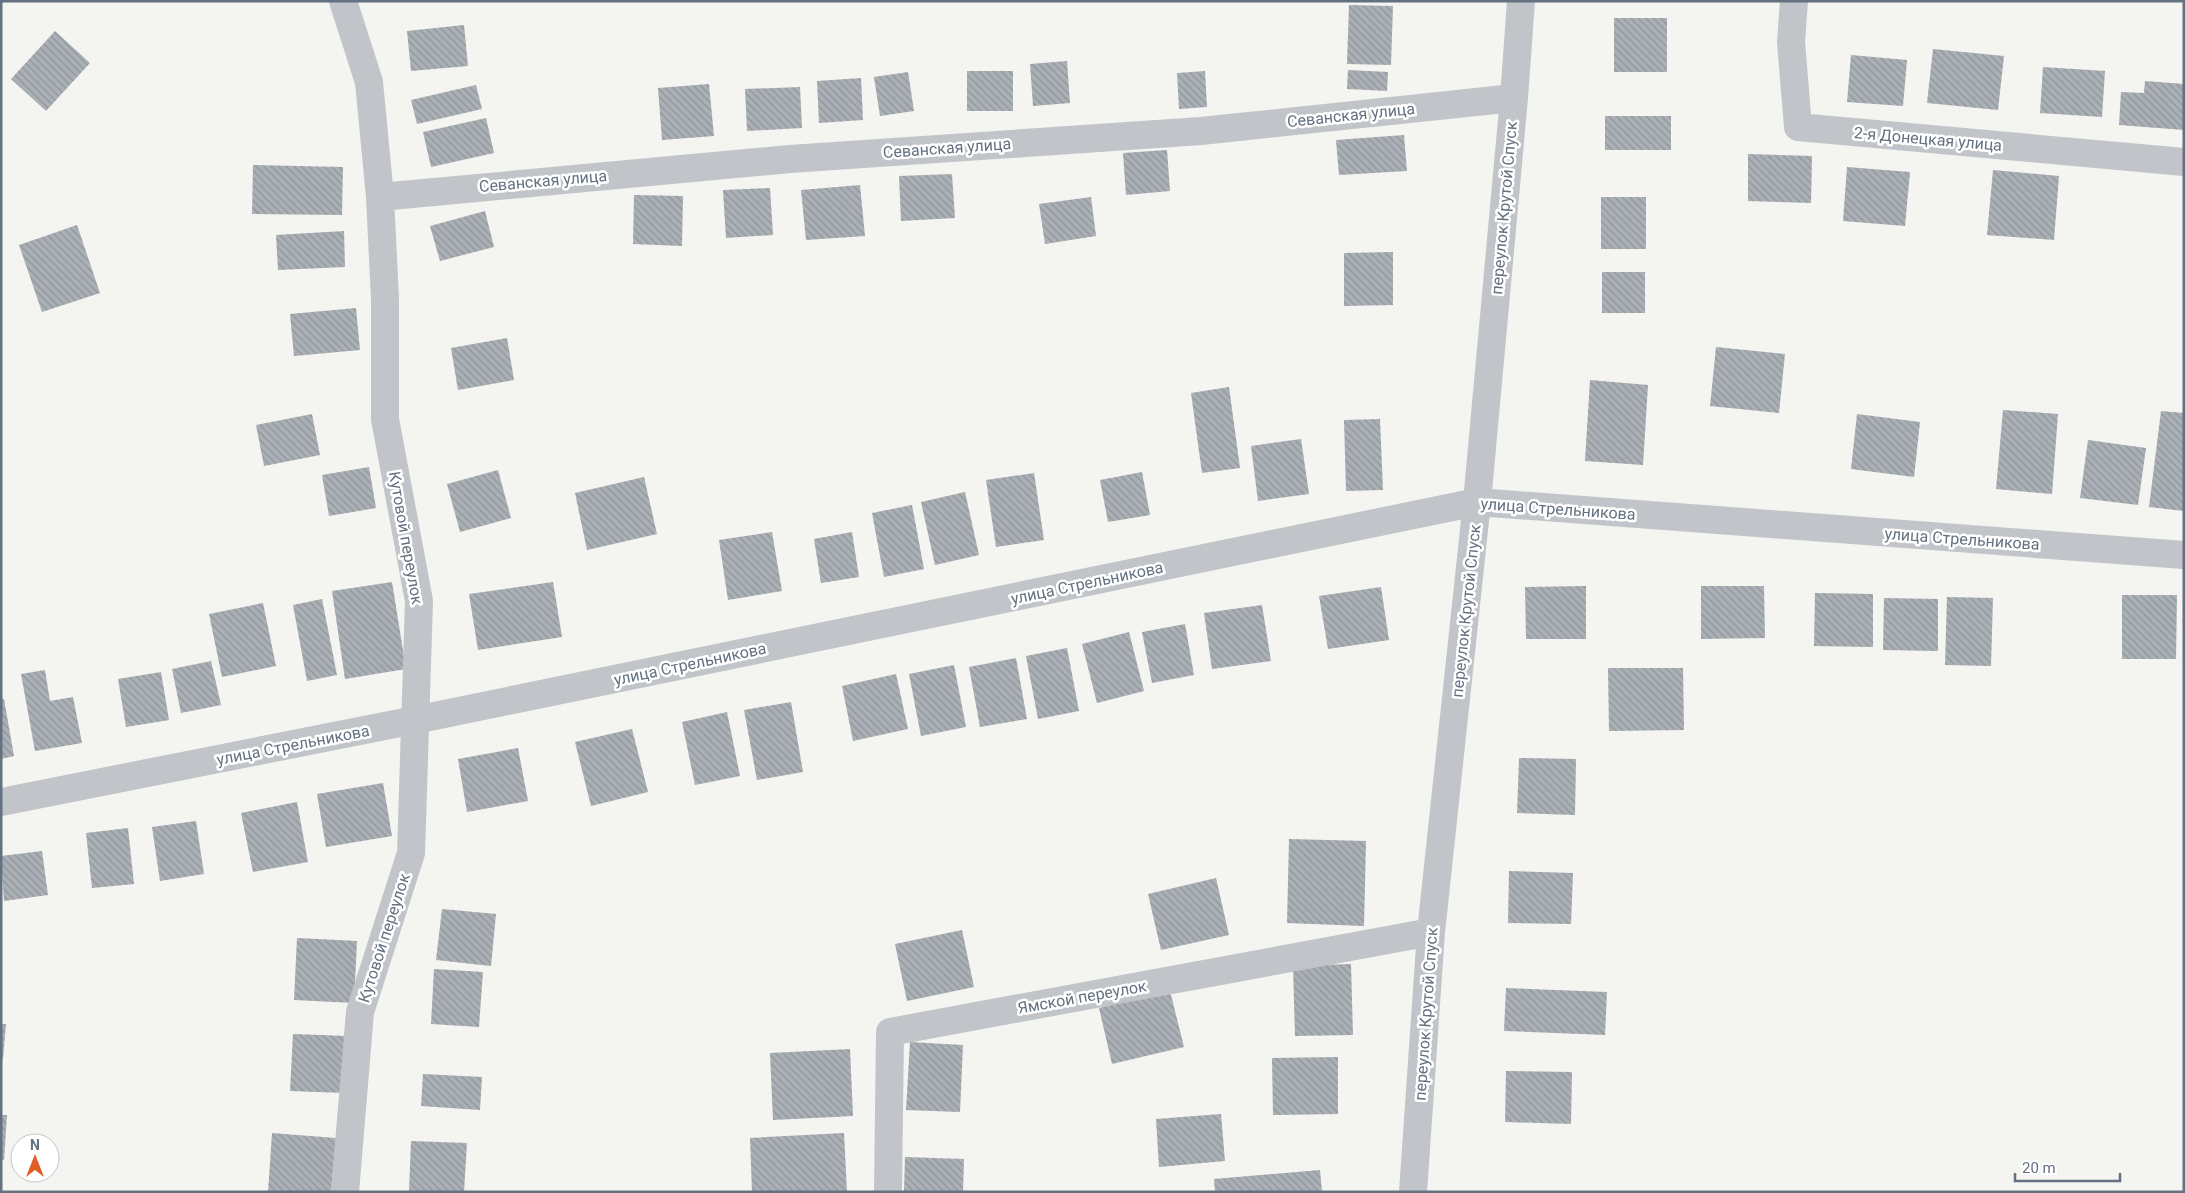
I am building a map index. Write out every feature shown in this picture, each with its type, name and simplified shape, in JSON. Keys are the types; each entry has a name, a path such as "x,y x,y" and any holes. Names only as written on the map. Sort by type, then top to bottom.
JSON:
{"street":[{"name":"Кутовой переулок","path":"343,1 368,82 380,197 385,299 385,419 419,601 410,853 360,1012 345,1192"},
{"name":"переулок Крутой Спуск","path":"1413,1192 1431,932 1477,502 1514,98 1521,1"},
{"name":"2-я Донецкая улица","path":"1794,1 1791,42 1798,126 2184,162"},
{"name":"Севанская улица","path":"380,197 790,159 1201,131 1514,98"},
{"name":"улица Стрельникова","path":"1,802 415,720 1477,502 2184,555"},
{"name":"Ямской переулок","path":"888,1192 890,1032 1431,932"}],"building":[{"path":"1349,5 1393,6 1391,65 1347,64"},
{"path":"1614,18 1667,18 1667,72 1614,72"},
{"path":"464,25 468,66 411,71 407,31"},
{"path":"55,31 90,63 46,111 11,79"},
{"path":"1933,49 2004,56 1998,110 1927,103"},
{"path":"1851,55 1907,60 1903,106 1847,102"},
{"path":"1067,61 1070,103 1033,106 1030,64"},
{"path":"2043,67 2105,71 2102,117 2040,113"},
{"path":"1348,70 1388,72 1387,91 1347,89"},
{"path":"967,71 1013,71 1013,111 967,111"},
{"path":"1205,71 1207,107 1179,109 1177,73"},
{"path":"908,72 914,111 880,116 874,77"},
{"path":"861,78 863,120 819,123 817,81"},
{"path":"2145,81 2184,84 2184,130 2119,125 2121,92 2144,93"},
{"path":"709,84 714,136 662,140 658,88"},
{"path":"476,85 482,109 417,124 411,100"},
{"path":"800,87 802,128 747,131 745,89"},
{"path":"1605,116 1671,116 1671,150 1605,150"},
{"path":"486,118 494,153 431,167 423,132"},
{"path":"1404,135 1407,171 1339,175 1336,140"},
{"path":"1167,150 1170,191 1126,195 1123,153"},
{"path":"1748,154 1812,156 1811,203 1748,201"},
{"path":"253,165 343,167 342,215 252,214"},
{"path":"1847,167 1910,172 1905,226 1843,221"},
{"path":"1993,170 2059,176 2054,240 1987,235"},
{"path":"952,174 955,218 901,221 899,176"},
{"path":"860,185 865,236 806,240 801,190"},
{"path":"770,188 773,235 726,238 723,190"},
{"path":"634,195 683,196 682,246 633,244"},
{"path":"1091,197 1096,236 1045,244 1039,204"},
{"path":"1601,197 1646,197 1646,249 1601,249"},
{"path":"485,211 494,247 440,261 430,226"},
{"path":"77,225 100,293 42,312 19,245"},
{"path":"344,231 345,267 278,270 276,235"},
{"path":"1393,252 1393,305 1344,306 1344,253"},
{"path":"1602,272 1645,272 1645,313 1602,313"},
{"path":"356,308 360,350 294,356 290,314"},
{"path":"507,338 514,380 458,390 451,348"},
{"path":"1716,347 1785,354 1779,413 1710,406"},
{"path":"1590,380 1648,385 1643,465 1585,461"},
{"path":"1229,387 1240,468 1202,473 1191,393"},
{"path":"2003,410 2058,414 2052,494 1996,489"},
{"path":"2161,411 2184,413 2184,511 2149,507"},
{"path":"312,414 320,455 264,466 256,425"},
{"path":"1857,414 1920,422 1914,477 1851,469"},
{"path":"1380,419 1383,490 1346,491 1344,420"},
{"path":"1301,439 1309,494 1258,501 1251,446"},
{"path":"2088,440 2146,448 2138,505 2080,498"},
{"path":"369,467 376,508 329,516 322,475"},
{"path":"498,470 511,518 460,532 447,484"},
{"path":"1142,472 1150,515 1108,522 1100,480"},
{"path":"1034,473 1044,540 996,547 986,480"},
{"path":"644,477 657,534 587,550 575,493"},
{"path":"965,492 979,555 935,565 921,502"},
{"path":"912,505 924,569 884,577 872,513"},
{"path":"772,532 782,591 728,600 719,540"},
{"path":"852,532 859,577 821,583 814,539"},
{"path":"392,582 406,669 345,679 332,591"},
{"path":"553,582 562,637 478,650 469,594"},
{"path":"1586,586 1586,639 1526,639 1525,587"},
{"path":"1701,586 1764,586 1765,638 1701,639"},
{"path":"1381,587 1389,640 1328,649 1319,596"},
{"path":"1815,593 1873,594 1873,647 1814,646"},
{"path":"2122,595 2177,595 2176,659 2122,659"},
{"path":"1947,597 1993,598 1991,666 1945,665"},
{"path":"1884,598 1938,599 1938,651 1883,650"},
{"path":"322,599 337,675 307,681 293,605"},
{"path":"263,603 276,666 222,677 209,614"},
{"path":"1262,605 1271,661 1212,669 1204,613"},
{"path":"1185,624 1194,675 1152,683 1142,632"},
{"path":"1129,632 1144,691 1097,703 1082,644"},
{"path":"1067,648 1079,711 1038,719 1026,656"},
{"path":"1016,658 1027,719 980,727 969,667"},
{"path":"211,661 221,705 181,713 172,669"},
{"path":"954,665 966,727 921,736 909,674"},
{"path":"1608,668 1683,668 1684,730 1609,731"},
{"path":"45,670 50,701 73,697 82,743 35,751 21,674"},
{"path":"161,672 169,720 126,727 118,679"},
{"path":"896,674 908,729 853,741 842,686"},
{"path":"1,699 4,699 14,756 1,759"},
{"path":"791,702 803,772 757,780 744,710"},
{"path":"727,712 740,776 695,785 682,722"},
{"path":"632,729 648,792 591,806 575,742"},
{"path":"518,748 528,801 467,812 458,759"},
{"path":"1519,758 1576,759 1575,815 1517,813"},
{"path":"383,783 392,836 326,847 317,794"},
{"path":"297,802 308,862 253,872 241,813"},
{"path":"196,821 204,874 160,881 152,827"},
{"path":"128,828 134,884 92,888 86,833"},
{"path":"1289,839 1366,841 1364,926 1287,923"},
{"path":"42,851 48,895 4,901 1,856"},
{"path":"1509,871 1573,873 1571,924 1508,923"},
{"path":"1216,878 1229,935 1161,950 1148,894"},
{"path":"442,909 496,914 491,966 436,960"},
{"path":"962,930 974,987 907,1001 895,944"},
{"path":"297,938 357,941 354,1003 294,1000"},
{"path":"1351,964 1353,1035 1295,1036 1293,966"},
{"path":"434,969 483,972 479,1027 431,1024"},
{"path":"1506,988 1607,992 1605,1035 1504,1031"},
{"path":"1170,991 1184,1047 1112,1064 1099,1008"},
{"path":"1,1024 6,1024 3,1059 1,1059"},
{"path":"293,1034 348,1036 345,1093 290,1091"},
{"path":"910,1042 963,1045 960,1112 906,1110"},
{"path":"850,1049 853,1116 773,1120 770,1053"},
{"path":"1338,1057 1338,1114 1273,1115 1272,1058"},
{"path":"1506,1071 1572,1072 1571,1124 1505,1122"},
{"path":"423,1074 482,1077 480,1110 421,1106"},
{"path":"1221,1114 1225,1161 1159,1167 1156,1119"},
{"path":"1,1115 7,1115 4,1160 1,1159"},
{"path":"272,1133 336,1138 331,1192 268,1192"},
{"path":"844,1133 847,1192 752,1192 750,1138"},
{"path":"411,1141 467,1143 464,1192 409,1192"},
{"path":"905,1157 964,1159 963,1192 904,1192"},
{"path":"1320,1170 1322,1192 1215,1192 1214,1179"}]}
